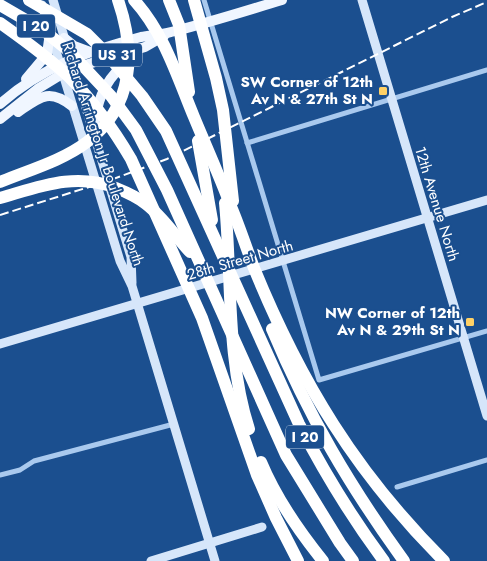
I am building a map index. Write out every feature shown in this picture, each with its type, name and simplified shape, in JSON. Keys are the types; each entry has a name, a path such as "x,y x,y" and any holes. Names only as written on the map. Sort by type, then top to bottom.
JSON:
{"highway":[{"name":"I 20","path":"29,0 87,34 105,52 142,96 166,131 243,304 315,455 365,536 384,561"},
{"path":"0,182 76,149 98,132 116,109 126,86 129,64 127,32 118,0"},
{"path":"134,0 156,27 168,53 230,203 254,267 297,363 344,442 388,500 444,561"},
{"path":"169,0 175,13 182,42 204,181 212,215 213,235"},
{"path":"186,0 212,95 216,124 227,222 236,366 240,394 259,458 281,503 305,539 323,561"},
{"path":"194,0 223,110 233,200 246,269 285,362 327,445 369,512 404,561"},
{"name":"I 20","path":"8,4 69,51 111,96 145,146 174,205 286,455 353,561"},
{"path":"8,4 0,22 68,76 92,102 126,151 166,234 202,318 257,475 298,561"},
{"path":"0,28 8,4"},
{"path":"0,198 70,180 88,180 108,184 127,192 145,203 162,218 198,261"}],"main road":[{"name":"US 31","path":"73,64 90,52 143,36 169,33 210,22 282,0"},
{"path":"18,88 47,54 50,32"},
{"name":"US 31","path":"0,104 18,88 61,69 73,64 145,47 169,33"},
{"path":"64,38 74,46 90,52"},
{"path":"93,130 97,106 105,86 120,67 145,47"},
{"name":"US 31","path":"0,119 61,69"},
{"path":"0,123 39,98 48,95 60,98 72,106"}],"street":[{"name":"Richard Arrington Jr Boulevard North","path":"40,0 120,261 138,304 215,561"},
{"name":"Richard Arrington Jr Boulevard North","path":"52,0 131,257 132,286"},
{"path":"204,0 319,380 487,331"},
{"name":"12th Avenue North","path":"362,0 487,416"},
{"path":"246,140 487,70"},
{"name":"28th Street North","path":"0,344 283,262 487,200"},
{"path":"0,475 20,470 34,461 174,424"},
{"path":"397,487 487,460"},
{"path":"152,561 262,527"}],"railway":[{"path":"0,215 108,181 167,159 452,17 487,2"}],"place":[{"name":"SW Corner of 12th Av N & 27th St N","path":"383,91"},
{"name":"NW Corner of 12th Av N & 29th St N","path":"470,322"}]}
